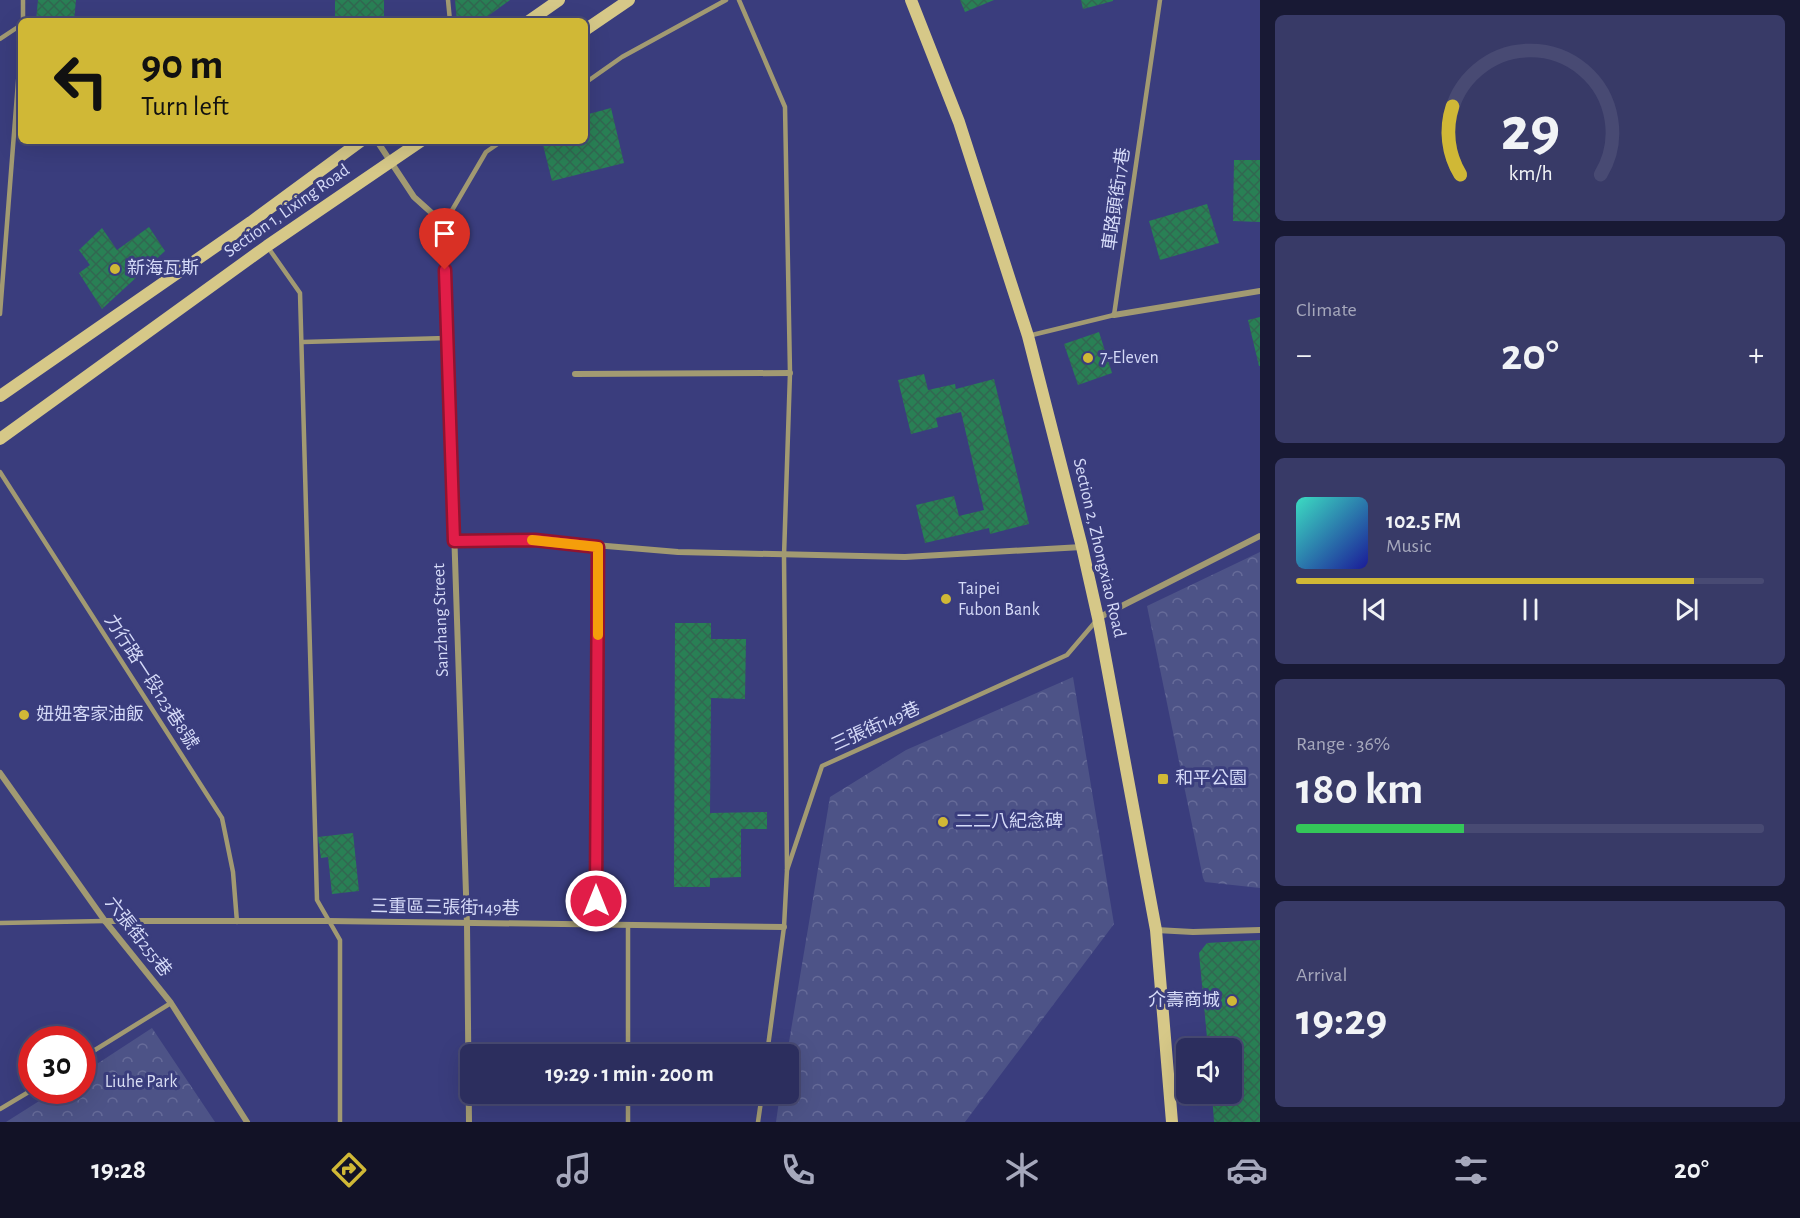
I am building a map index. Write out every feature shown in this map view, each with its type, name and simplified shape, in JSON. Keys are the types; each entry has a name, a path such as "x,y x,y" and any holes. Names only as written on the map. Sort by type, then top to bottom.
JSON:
{"street":[{"path":"533,18 559,0"},
{"path":"588,28 629,0"},
{"name":"Section 2, Zhongxiao Road","path":"911,0 959,122 1028,336 1083,547 1156,930 1172,1122"},
{"name":"Section 1, Lixing Road","path":"0,396 251,222 357,144"},
{"path":"379,144 414,197 444,224"},
{"name":"Section 1, Lixing Road","path":"0,439 267,246 417,144"},
{"name":"Sanzhang Street","path":"444,224 467,924 469,1122"},
{"path":"1114,315 1260,291"},
{"path":"575,374 790,373"},
{"path":"1098,618 1260,536"},
{"path":"454,541 535,540 598,547 784,556 905,557 1083,547"},
{"path":"595,925 598,547"},
{"name":"六張街255巷","path":"0,774 105,921 171,1004 247,1122"},
{"name":"三重區三張街149巷","path":"105,921 329,921 784,927"},
{"path":"1156,930 1193,932 1260,930"}],"lane":[{"path":"22,18 23,0"},
{"path":"448,0 450,18"},
{"path":"588,81 622,57 726,0"},
{"path":"739,0 785,107 790,373 784,556 787,870"},
{"name":"車路頭街17巷","path":"1114,315 1160,0"},
{"path":"0,39 18,26"},
{"path":"0,314 18,82"},
{"path":"444,224 486,152 498,144"},
{"path":"267,246 300,293 317,900 340,940 340,1122"},
{"path":"1028,336 1114,315"},
{"path":"303,342 447,338"},
{"name":"力行路一段123巷8號","path":"0,472 222,818 233,872 237,922"},
{"name":"三張街149巷","path":"768,1044 784,927 787,870 822,766 1067,655 1098,618"},
{"path":"0,923 105,921"},
{"path":"628,925 628,1044"},
{"path":"96,1050 171,1004"},
{"path":"0,1109 18,1098"},
{"path":"628,1104 628,1122"},
{"path":"758,1122 761,1104"}],"green space":[{"path":"1260,552 1260,888 1205,882 1203,878 1147,606"},
{"path":"1073,677 1114,924 965,1122 776,1122 779,1104 799,1104 799,1044 789,1044 830,797 906,750"},
{"name":"Liuhe Park","path":"152,1028 215,1122 6,1122 34,1104 96,1104 96,1065"}],"building":[{"path":"38,0 76,0 74,18 36,18"},
{"path":"335,0 384,0 384,18 335,18"},
{"path":"455,0 510,0 485,18 457,18"},
{"path":"960,0 994,0 965,12"},
{"path":"1081,0 1113,0 1113,1 1083,9"},
{"path":"611,108 624,163 552,181 543,144 588,144 588,114"},
{"path":"1234,160 1260,160 1260,222 1233,221"},
{"path":"1207,204 1219,243 1160,260 1149,221"},
{"name":"新海瓦斯","path":"149,227 165,251 102,309 79,273 90,265 79,250 102,228 117,250"},
{"path":"1260,317 1260,366 1259,366 1248,320"},
{"name":"7-Eleven","path":"1099,332 1112,373 1078,385 1064,344"},
{"path":"924,374 928,390 955,384 956,389 994,379 1029,524 990,534 989,528 925,543 916,505 954,496 959,516 984,510 961,412 936,418 938,427 911,434 898,380"},
{"path":"675,623 711,623 711,639 746,639 745,699 711,698 710,813 767,812 767,829 741,829 741,877 710,878 710,887 674,887"},
{"path":"353,833 359,891 332,894 328,857 321,858 318,837"},
{"name":"介壽商城","path":"1260,940 1260,1122 1214,1122 1213,1104 1242,1104 1242,1038 1207,1038 1199,953 1207,943"}],"slow traffic":[{"path":"532,540 598,547 598,635"}],"place":[{"name":"新海瓦斯","path":"115,269"},
{"name":"7-Eleven","path":"1088,358"},
{"name":"Taipei Fubon Bank","path":"946,599"},
{"name":"妞妞客家油飯","path":"24,715"},
{"name":"和平公園","path":"1163,779"},
{"name":"二二八紀念碑","path":"943,822"},
{"name":"介壽商城","path":"1232,1001"}],"route":[{"path":"445,270 454,541 535,540 598,547 596,901"}]}
